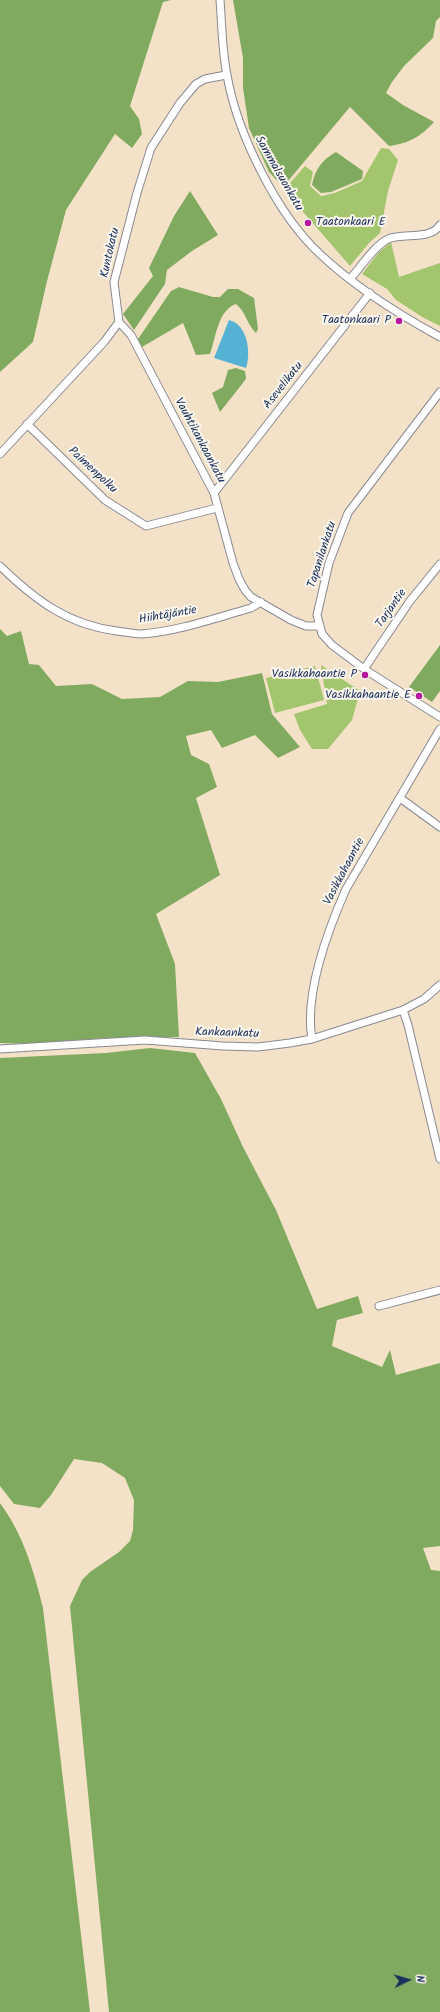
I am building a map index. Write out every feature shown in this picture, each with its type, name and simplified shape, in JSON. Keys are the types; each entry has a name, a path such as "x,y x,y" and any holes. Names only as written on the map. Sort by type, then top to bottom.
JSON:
{"street":[{"name":"Sammalsuonkatu","path":"220,0 226,75 236,111 246,139 277,199 294,223 320,254 350,279 370,293 440,337"},
{"name":"Kuntokatu","path":"120,322 114,282 137,193 151,148 180,103 196,84 205,79 226,75"},
{"path":"350,279 386,239 393,236 428,233 434,231 440,225"},
{"name":"Asevelikatu","path":"214,493 370,293"},
{"path":"0,454 104,342 120,322"},
{"name":"Vauhtikankaankatu","path":"120,322 131,335 214,493 217,508 239,579 251,597 306,626 320,626"},
{"name":"Tapanilankatu","path":"320,626 318,615 329,563 348,513 440,392"},
{"name":"Paimenpolku","path":"27,424 105,500 146,526 217,508"},
{"name":"Tarjantie","path":"364,669 410,601 440,564"},
{"name":"Hiihtäjäntie","path":"0,566 24,589 56,612 97,629 140,634 181,628 252,608 261,602"},
{"path":"320,626 322,634 332,645 364,669 440,717"},
{"name":"Vasikkahaantie","path":"312,1038 309,1022 311,1002 320,959 335,914 346,889 440,729"},
{"path":"400,798 440,827"},
{"name":"Kankaankatu","path":"0,1049 145,1040 258,1047 312,1038 403,1010 424,999 440,985"},
{"path":"403,1010 408,1025 440,1159"},
{"path":"379,1306 440,1290"}],"green space":[{"path":"0,0 171,0 163,2 130,106 139,119 142,134 132,148 115,134 66,210 47,281 33,342 0,372"},
{"path":"233,0 440,0 440,17 436,21 433,38 404,66 386,93 403,105 434,122 424,132 409,141 389,146 350,107 283,187 269,172 249,128 243,88 243,58"},
{"path":"381,148 389,149 398,160 388,191 380,233 369,243 350,266 284,190 305,166 313,172 310,186 321,196 335,193 362,181"},
{"path":"336,152 363,171 362,179 331,192 321,193 312,185 315,174 323,162"},
{"path":"190,191 218,235 192,251 167,270 165,284 134,330 123,314 153,276 149,268 174,216"},
{"path":"391,242 399,277 440,263 440,326 424,318 396,300 387,289 362,274 379,252"},
{"path":"179,287 213,297 220,297 228,289 238,289 254,298 258,329 256,333 252,329 240,307 236,304 230,307 221,318 210,354 196,355 183,323 142,347 138,339 171,291"},
{"path":"236,368 245,371 246,379 220,412 212,393 223,387 228,370"},
{"path":"0,629 7,636 21,631 29,664 39,665 56,686 92,684 122,699 160,697 188,681 218,682 262,673 272,714 300,747 278,758 255,735 222,748 211,730 186,736 191,755 209,764 217,787 196,798 220,875 156,914 175,964 179,1037 106,1038 30,1044 0,1043"},
{"path":"440,645 440,691 432,702 409,687"},
{"path":"321,665 360,691 352,720 328,749 312,749 300,730 294,714 327,704"},
{"path":"315,666 324,700 275,713 266,678"},
{"path":"150,1048 195,1053 221,1099 243,1147 276,1210 317,1309 358,1296 363,1313 337,1320 332,1346 382,1367 390,1350 396,1375 440,1363 440,1546 423,1548 431,1570 440,1571 440,2012 109,2012 70,1606 82,1580 90,1572 119,1552 130,1541 133,1530 134,1500 125,1478 102,1463 74,1459 51,1495 40,1508 14,1504 0,1486 0,1058 106,1053"},
{"path":"0,1503 15,1527 27,1553 43,1608 90,2012 0,2012"}],"water":[{"path":"229,320 240,327 244,333 248,347 246,368 214,358"}],"place":[{"name":"Taatonkaari E","path":"308,223"},
{"name":"Taatonkaari P","path":"399,321"},
{"name":"Vasikkahaantie P","path":"365,675"},
{"name":"Vasikkahaantie E","path":"419,696"}]}
